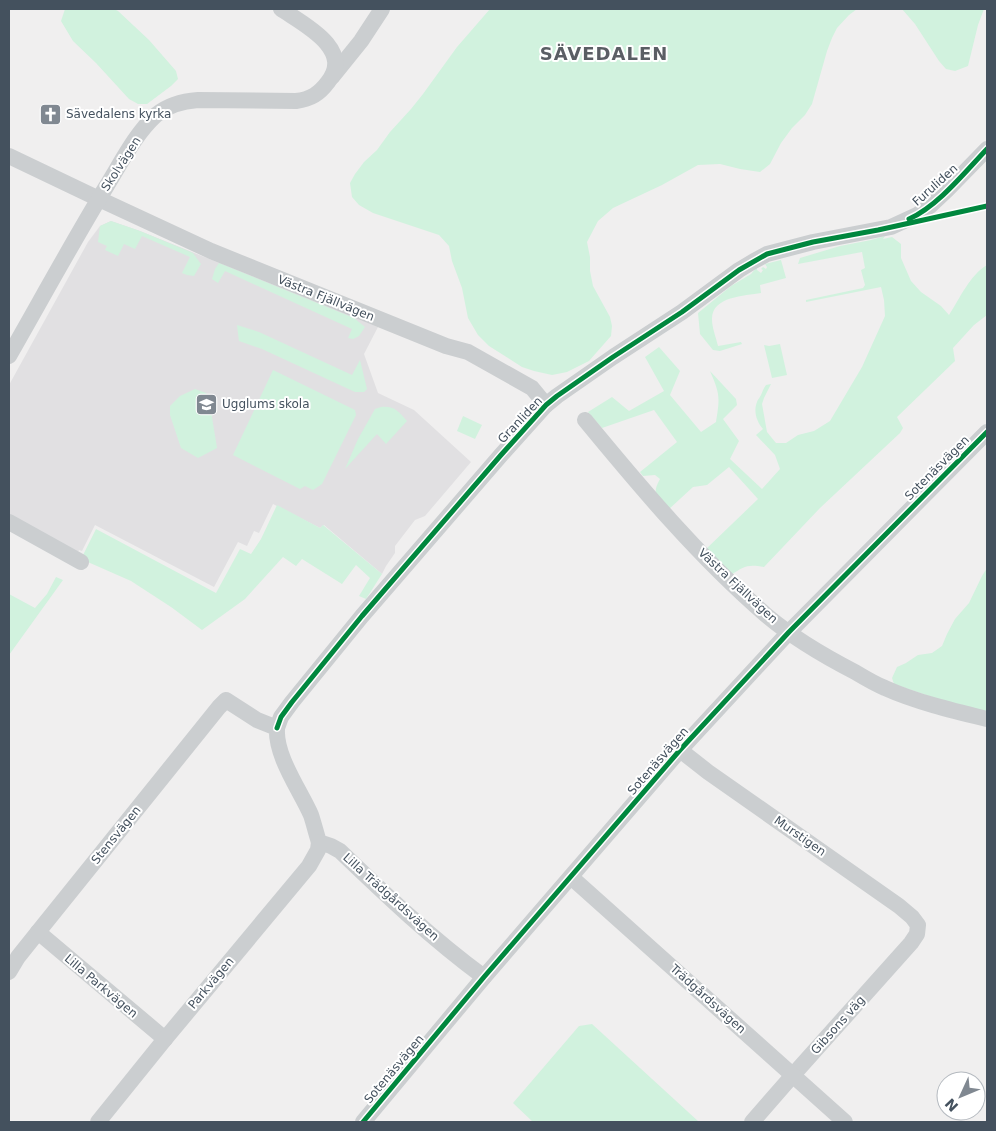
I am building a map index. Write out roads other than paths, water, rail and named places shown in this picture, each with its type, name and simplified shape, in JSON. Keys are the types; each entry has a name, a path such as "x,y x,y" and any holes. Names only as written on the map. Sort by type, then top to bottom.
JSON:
{"street":[{"path":"281,9 320,35 327,42 336,68 332,77"},
{"name":"Skolvägen","path":"9,356 99,199 148,123 165,109 178,103 198,100 296,101 307,99 320,92 361,41 382,9"},
{"name":"Furuliden","path":"891,227 917,215 930,206 987,150"},
{"name":"Västra Fjällvägen","path":"9,156 211,251 438,342 468,352 532,388 546,405"},
{"name":"Granliden","path":"277,728 292,702 362,616 546,405 613,357 682,312 739,270 767,254 891,227"},
{"name":"Västra Fjällvägen","path":"585,420 714,567 767,615 789,632 824,655 886,688 925,702 987,719"},
{"name":"Sotenäsvägen","path":"363,1122 484,977 680,750 789,632 987,432"},
{"path":"9,522 81,562"},
{"name":"Stensvägen","path":"9,972 18,957 226,700 257,720 277,728"},
{"path":"277,728 276,738 286,765 311,816 319,842"},
{"name":"Murstigen","path":"680,750 708,772 899,906 918,925"},
{"name":"Lilla Trädgårdsvägen","path":"319,842 340,851 396,904 460,960 484,977"},
{"name":"Parkvägen","path":"98,1122 308,866 318,850 319,842"},
{"name":"Trädgårdsvägen","path":"571,877 845,1122"},
{"name":"Gibsons väg","path":"752,1122 911,943 917,934 918,925"},
{"name":"Lilla Parkvägen","path":"38,932 165,1039"}],"place":[{"name":"Sävedalens kyrka","path":"50,114"},
{"name":"Ugglums skola","path":"206,404"}],"district":[{"name":"SÄVEDALEN","path":"604,54"}]}
